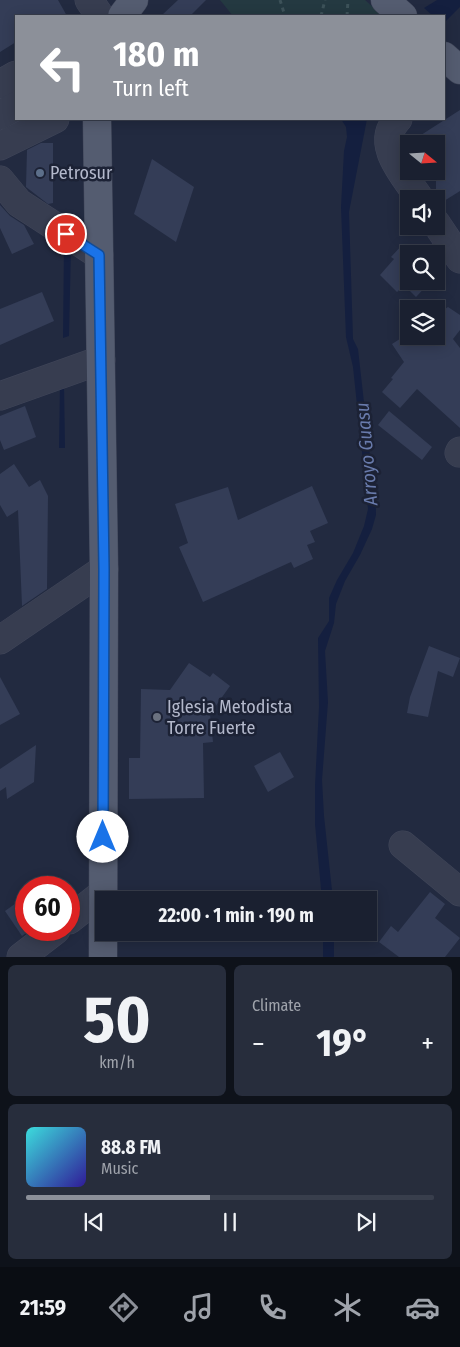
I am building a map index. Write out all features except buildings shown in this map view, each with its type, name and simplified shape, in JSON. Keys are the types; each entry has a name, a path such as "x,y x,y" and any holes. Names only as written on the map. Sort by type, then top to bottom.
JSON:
{"main road":[{"path":"123,15 132,0"},
{"path":"97,120 104,569 102,891"},
{"path":"103,941 103,957"}],"street":[{"path":"89,0 99,15"},
{"path":"109,15 132,0"},
{"path":"0,84 15,76"},
{"path":"0,115 15,107"},
{"path":"0,146 53,120"},
{"path":"397,120 392,124 388,133 390,154 414,190"},
{"path":"0,180 19,203 99,255"},
{"path":"444,235 460,259"},
{"path":"0,396 101,360"},
{"path":"0,640 104,569"},
{"path":"403,845 460,892"},
{"path":"80,911 95,900"},
{"path":"21,957 42,941"}],"path":[{"path":"280,0 285,15"},
{"path":"320,15 325,0"},
{"path":"347,15 348,0"}],"shaded area":[{"path":"220,0 365,0 382,15 232,15"}],"water":[{"path":"437,0 460,0 460,7 445,22 445,15 432,15 424,8"},
{"name":"Arroyo Guasu","path":"342,120 367,120 349,212 353,339 358,349 370,456 375,473 376,515 372,529 345,581 336,604 334,623 325,651 328,702 322,780 332,891 321,891 315,824 319,707 318,638 329,621 329,598 353,553 364,526 368,509 353,367 346,337 341,207 344,151 347,137 346,127"},
{"path":"71,246 69,336 63,338 64,247"},
{"path":"60,386 64,386 65,448 59,448"},
{"path":"323,941 334,941 334,957 323,957"}],"place":[{"name":"Petrosur","path":"40,173"},
{"name":"Iglesia Metodista Torre Fuerte","path":"157,717"}],"route":[{"path":"66,234 99,255 104,569 103,837"}]}
